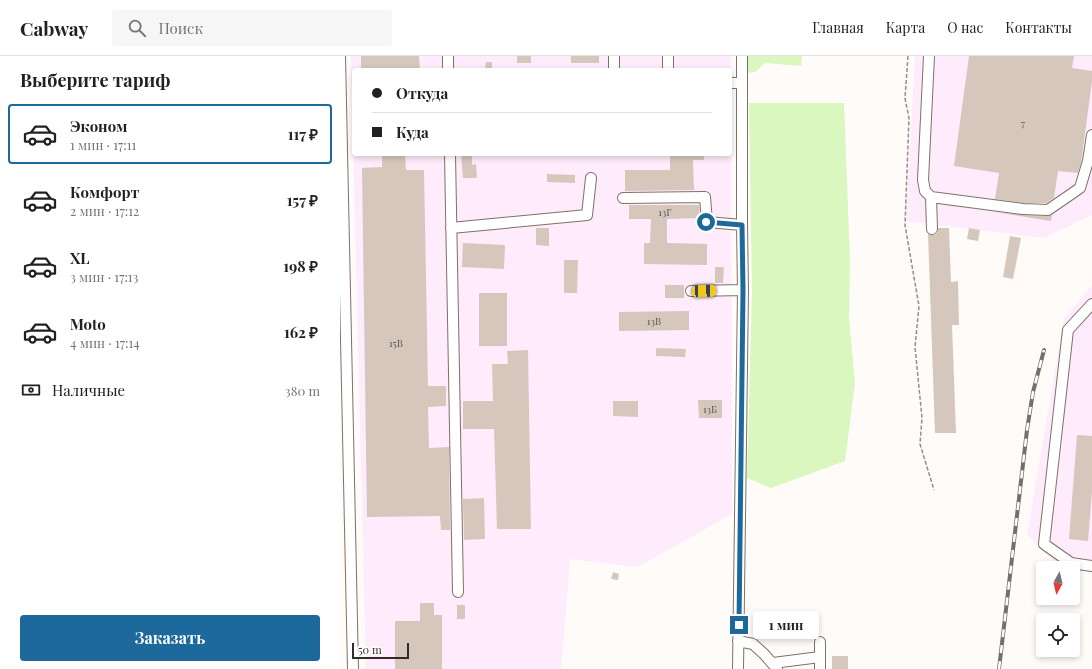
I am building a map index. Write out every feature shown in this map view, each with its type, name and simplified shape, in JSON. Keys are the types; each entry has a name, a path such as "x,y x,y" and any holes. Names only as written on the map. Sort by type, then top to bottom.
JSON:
{"street":[{"path":"340,56 344,427 353,669"},
{"path":"448,56 448,68"},
{"path":"614,56 614,68"},
{"path":"668,56 668,68"},
{"path":"738,669 743,290 742,56"},
{"path":"929,56 923,180 925,191 931,197 1023,209 1048,210 1080,188 1088,161 1092,135"},
{"path":"732,83 742,83"},
{"path":"450,156 458,592"},
{"path":"451,228 587,215 591,178"},
{"path":"623,198 704,197 706,222 742,225"},
{"path":"931,197 932,229"},
{"path":"691,291 743,290"},
{"path":"1092,304 1068,330 1044,544 1071,563 1092,566"},
{"path":"738,641 753,644 775,666 820,657"},
{"path":"820,642 820,669"}],"path":[{"path":"908,56 905,98 909,118 905,225 919,306 915,347 922,418 920,444 934,490"}],"shaded area":[{"path":"351,56 731,56 731,68 352,68 352,97"},
{"path":"915,56 1092,56 1092,215 1044,238 906,221"},
{"path":"353,156 731,156 732,514 638,567 570,559 561,669 366,669"},
{"path":"1092,285 1092,571 1080,570 1080,561 1054,561 1027,535 1064,319"}],"green space":[{"path":"746,56 802,56 801,66 765,63 755,72 746,73"},
{"path":"749,103 844,103 850,262 849,318 855,383 845,461 771,488 747,478 752,290"}],"building":[{"path":"361,56 419,56 420,68 361,68"},
{"path":"517,56 531,56 531,63 517,63"},
{"path":"571,56 599,56 599,63 571,63"},
{"path":"969,56 1074,56 1072,68 1092,71 1081,163 1078,173 1058,171 1054,198 1046,203 1024,203 995,199 999,173 954,166"},
{"path":"486,62 492,62 492,68 485,68"},
{"path":"382,156 405,156 406,170 424,170 428,386 446,386 446,406 428,407 429,448 449,447 450,530 441,530 440,516 367,517 362,168 382,167"},
{"path":"461,156 472,156 472,165 476,164 477,178 463,178"},
{"path":"670,156 704,156 704,160 693,160 694,190 625,191 625,170 670,170"},
{"path":"547,174 575,175 575,183 547,182"},
{"path":"629,205 699,205 700,218 667,219 667,243 707,244 707,265 644,264 644,243 650,243 651,219 629,219"},
{"path":"994,212 1023,215 1052,215 1051,221"},
{"path":"536,228 549,228 549,246 536,245"},
{"path":"938,228 949,228 951,282 958,281 959,325 952,325 956,433 935,433 928,234 935,235 938,232"},
{"path":"969,228 980,230 978,241 967,239"},
{"path":"1010,236 1021,238 1013,279 1003,277"},
{"path":"463,243 505,245 504,269 462,267"},
{"path":"564,260 578,260 577,293 564,293"},
{"path":"715,267 724,267 723,283 715,283"},
{"path":"665,285 684,285 684,298 665,298"},
{"path":"479,293 507,293 507,346 479,346"},
{"path":"689,311 689,330 619,331 619,312"},
{"path":"656,348 686,349 685,357 656,356"},
{"path":"528,350 531,529 497,529 494,429 463,429 463,401 493,401 492,364 508,364 507,351"},
{"path":"698,400 722,400 722,418 699,418"},
{"path":"613,401 638,401 638,417 613,416"},
{"path":"1077,435 1092,436 1092,491 1088,541 1069,539"},
{"path":"484,498 485,539 464,540 463,499"},
{"path":"613,572 619,574 618,580 611,579"},
{"path":"420,603 434,603 434,615 442,615 442,669 395,669 395,621 420,621"},
{"path":"457,605 465,605 465,619 457,619"},
{"path":"832,656 848,656 848,669 832,669"}],"railway":[{"path":"999,669 1027,430 1033,392 1044,350"}],"route":[{"path":"706,222 742,225 743,290 739,625"}]}
